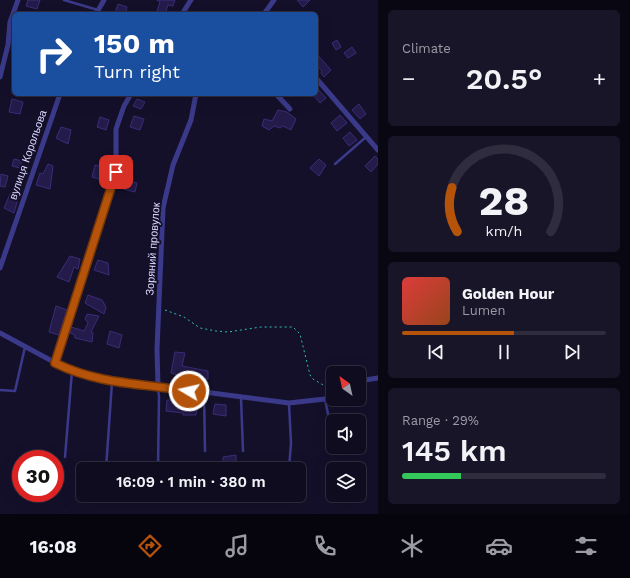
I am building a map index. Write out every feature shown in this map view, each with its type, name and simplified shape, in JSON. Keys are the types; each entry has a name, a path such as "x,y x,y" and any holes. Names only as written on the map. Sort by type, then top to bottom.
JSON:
{"street":[{"path":"14,12 18,0"},
{"path":"97,12 104,0"},
{"path":"183,12 191,0"},
{"path":"265,12 274,0"},
{"path":"0,77 8,45 10,22 12,16"},
{"path":"318,80 378,150"},
{"name":"вулиця Корольова","path":"0,268 59,96"},
{"path":"55,363 116,172 116,129 124,106 130,96"},
{"name":"Зоряний провулок","path":"158,386 159,304 163,208 173,165 191,120 196,96"},
{"path":"278,96 290,109"},
{"path":"0,332 72,371 112,382 158,386 241,398 289,403 325,399"},
{"path":"366,380 378,378"}],"lane":[{"path":"64,0 97,12"},
{"path":"336,164 366,137"},
{"path":"0,390 15,391 25,346"},
{"path":"65,457 72,371"},
{"path":"106,462 112,382"},
{"path":"158,386 158,462"},
{"path":"204,393 205,451"},
{"path":"241,398 243,451"},
{"path":"325,399 328,414"},
{"path":"289,403 291,443 290,462"}],"path":[{"path":"159,304 167,312 184,317 200,328 216,332 228,332 261,327 293,327 300,334 310,375 313,379 326,387"}],"building":[{"path":"28,0 40,0 37,9 26,6"},
{"path":"157,0 175,0 173,6 168,5 166,12 157,12 160,2"},
{"path":"297,0 310,0 303,7"},
{"path":"118,4 127,7 126,12 115,12"},
{"path":"337,40 341,47 336,50 332,43"},
{"path":"352,47 356,53 348,58 344,53"},
{"path":"318,55 331,70 324,77 321,73 322,71 318,66"},
{"path":"318,89 326,98 320,103 314,96 318,96"},
{"path":"12,99 23,102 20,114 9,112"},
{"path":"137,99 145,102 141,109 133,106"},
{"path":"359,104 366,114 360,119 352,110"},
{"path":"278,110 287,112 296,119 291,130 283,126 280,128 274,126 269,130 262,126 264,119 272,121"},
{"path":"340,115 347,123 337,131 331,123"},
{"path":"134,116 144,119 140,130 130,127"},
{"path":"100,117 109,120 106,130 97,127"},
{"path":"61,127 71,130 68,144 56,138"},
{"path":"350,132 357,140 349,146 343,138"},
{"path":"375,156 378,159 378,164 371,172 365,166"},
{"path":"14,159 22,161 20,168 12,166"},
{"path":"319,159 326,165 319,176 310,168"},
{"path":"48,164 53,166 50,189 36,185 40,173 43,174"},
{"path":"95,165 104,167 101,180 92,177"},
{"path":"1,174 8,176 5,187 0,186"},
{"path":"125,180 137,183 135,192 123,189"},
{"path":"11,192 19,195 14,213 4,208"},
{"path":"70,256 80,259 78,269 74,267 69,282 57,277"},
{"path":"98,260 108,263 109,275 94,270"},
{"path":"88,295 102,300 106,307 104,314 85,303"},
{"path":"56,306 67,310 59,335 49,332"},
{"path":"87,314 99,316 91,332 93,333 92,342 75,338 75,335 70,333 71,327 84,331 88,323 85,319"},
{"path":"110,331 122,335 119,348 107,344"},
{"path":"175,352 185,353 182,366 208,371 208,379 195,378 194,387 185,385 186,380 180,380 178,375 171,373"},
{"path":"167,400 198,402 196,415 183,415 183,413 166,411"},
{"path":"215,404 226,405 226,416 213,414"},
{"path":"236,455 236,462 223,462 223,457"}],"route":[{"path":"116,172 55,363 72,371 112,382 158,386 189,391"}]}
